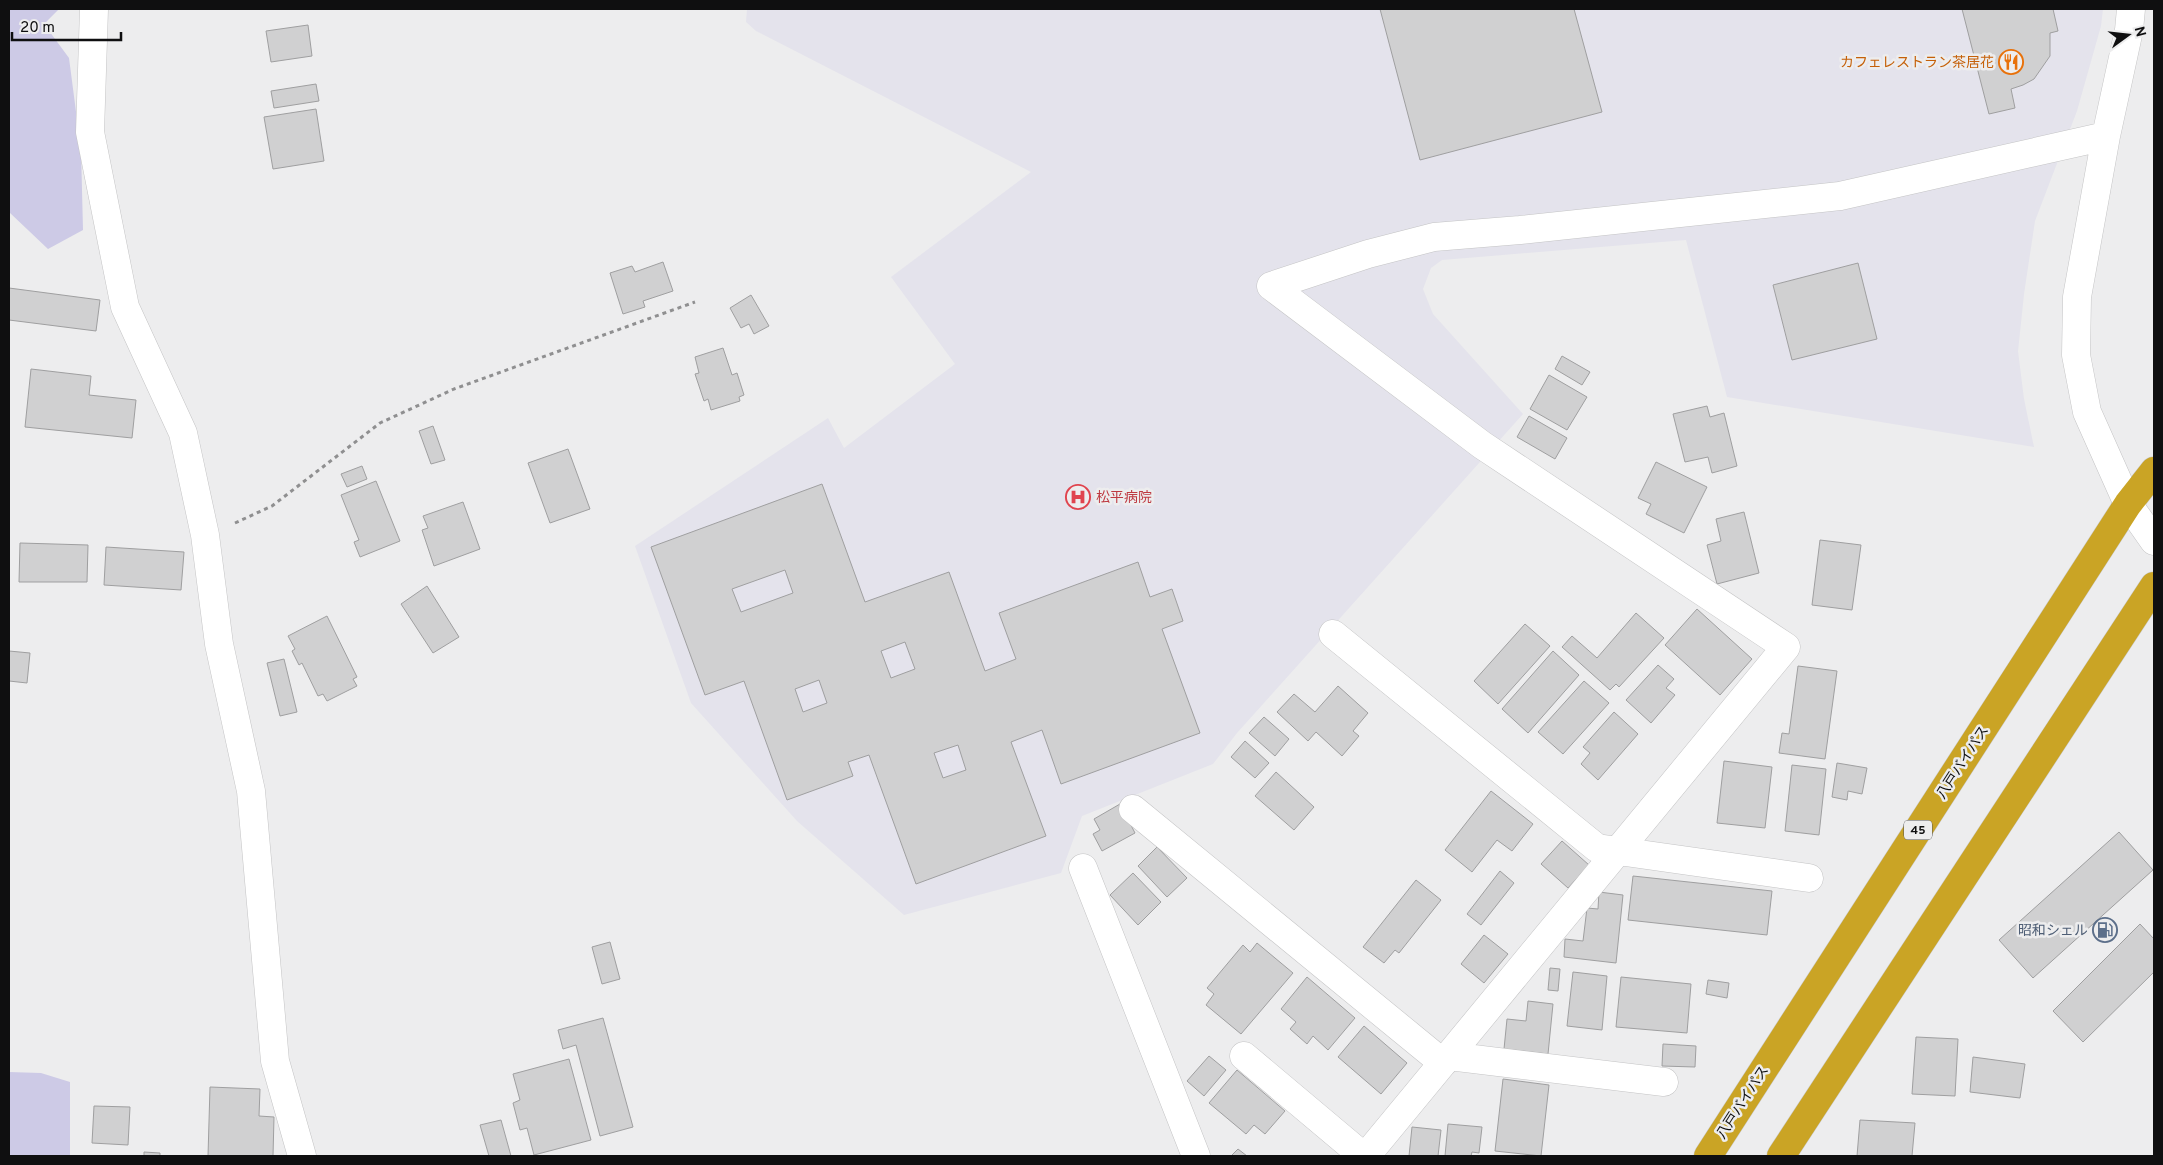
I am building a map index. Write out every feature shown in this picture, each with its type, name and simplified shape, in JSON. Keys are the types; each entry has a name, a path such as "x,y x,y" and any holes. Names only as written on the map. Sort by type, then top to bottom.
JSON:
{"highway":[{"name":"八戸バイパス","path":"1708,1156 2128,504 2154,471"},
{"path":"1781,1156 2154,586"}],"street":[{"path":"94,9 90,132 125,307 183,433 205,535 219,644 251,791 261,921 275,1061 302,1156"},
{"path":"2131,9 2129,30 2106,136 2077,296 2076,355 2087,412 2128,504 2154,541"},
{"path":"1244,1056 1365,1156 1786,647 1482,445 1271,286 1368,254 1434,237 1520,230 1840,196 2106,136"},
{"path":"1333,634 1597,848 1809,878"},
{"path":"1133,809 1446,1059 1664,1082"},
{"path":"1084,868 1196,1156"}],"path":[{"path":"205,535 272,506 380,424 454,389 695,302"}],"shaded area":[{"path":"9,9 59,9 44,24 69,58 81,150 83,230 48,249 9,212"},
{"name":"松平病院","path":"747,9 2103,9 2101,26 2077,111 2035,221 2018,351 2024,399 2034,447 1727,397 1686,240 1442,260 1431,268 1423,289 1433,314 1523,414 1237,733 1213,764 1082,816 1061,873 904,915 797,821 691,703 635,546 828,418 844,448 955,364 891,277 1031,172 756,31 746,22"},
{"path":"9,1072 41,1073 70,1082 70,1156 9,1156"}],"building":[{"path":"1380,9 1574,9 1602,112 1420,160"},
{"name":"カフェレストラン茶居花","path":"1962,9 2053,9 2058,31 2050,33 2050,56 2034,79 2011,89 2015,108 1989,114"},
{"path":"308,25 312,56 271,62 266,31"},
{"path":"316,84 319,101 274,108 271,91"},
{"path":"316,109 324,161 273,169 264,117"},
{"path":"663,262 673,291 643,301 645,307 623,314 610,273 632,266 635,272"},
{"path":"1858,263 1877,339 1792,360 1773,285"},
{"path":"9,288 100,300 96,331 9,320"},
{"path":"751,295 769,326 754,334 749,324 741,328 730,308"},
{"path":"723,348 732,375 737,373 744,395 739,397 740,401 711,410 708,399 704,401 695,374 699,373 695,357"},
{"path":"1562,356 1590,372 1582,385 1555,369"},
{"path":"31,369 91,376 89,395 136,400 132,438 25,427"},
{"path":"1549,375 1587,397 1567,430 1530,409"},
{"path":"1707,406 1710,417 1724,413 1737,466 1712,473 1708,457 1685,462 1673,414"},
{"path":"1529,416 1567,438 1555,459 1517,437"},
{"path":"433,426 445,460 431,464 419,431"},
{"path":"568,449 590,509 550,523 528,463"},
{"path":"1656,462 1707,487 1684,533 1646,514 1651,504 1638,498"},
{"path":"362,466 367,479 347,487 341,474"},
{"path":"376,481 400,541 360,557 354,542 359,540 341,495"},
{"path":"822,484 865,602 949,572 985,671 1016,659 999,613 1138,562 1150,597 1172,589 1183,621 1162,629 1200,733 1061,784 1042,730 1011,742 1046,836 916,884 869,755 848,762 853,776 787,800 744,681 705,695 651,547","holes":["785,570 793,593 741,612 732,589","905,642 915,669 891,678 881,651","819,680 827,703 803,712 795,689","958,745 966,770 943,778 934,753"]},
{"path":"463,502 480,549 434,566 422,530 428,528 423,516"},
{"path":"1744,512 1759,573 1717,584 1707,545 1721,541 1716,519"},
{"path":"1820,540 1861,545 1852,610 1812,605"},
{"path":"20,543 88,545 87,582 19,582"},
{"path":"106,547 184,552 181,590 104,585"},
{"path":"427,586 459,637 433,653 401,604"},
{"path":"1697,609 1752,659 1720,695 1665,645"},
{"path":"1636,613 1664,638 1619,687 1616,684 1610,690 1562,647 1572,636 1597,658"},
{"path":"327,616 357,677 353,679 357,686 327,701 323,694 318,696 302,663 299,665 292,651 295,649 288,636"},
{"path":"1525,624 1550,646 1498,704 1474,681"},
{"path":"9,651 30,653 27,683 9,681"},
{"path":"1553,651 1579,675 1528,733 1502,709"},
{"path":"284,659 297,712 280,716 267,663"},
{"path":"1658,665 1674,679 1666,688 1675,695 1651,723 1626,700"},
{"path":"1798,666 1837,671 1825,759 1779,753 1782,733 1789,734"},
{"path":"1584,681 1609,703 1563,754 1538,732"},
{"path":"1338,686 1368,713 1353,731 1359,736 1342,756 1316,732 1308,741 1277,712 1294,694 1315,712"},
{"path":"1614,712 1638,734 1598,780 1581,764 1590,753 1583,747"},
{"path":"1264,717 1289,739 1275,756 1249,733"},
{"path":"1245,741 1269,763 1255,778 1231,757"},
{"path":"1724,761 1772,767 1765,828 1717,823"},
{"path":"1837,763 1867,768 1862,794 1848,791 1847,800 1832,797"},
{"path":"1792,765 1826,769 1819,835 1785,831"},
{"path":"1276,772 1314,807 1294,830 1255,796"},
{"path":"1491,791 1533,824 1512,851 1497,840 1472,872 1445,850"},
{"path":"1120,804 1135,833 1102,851 1093,834 1100,830 1094,819"},
{"path":"2119,832 2153,870 2033,978 1999,940"},
{"path":"1562,841 1589,865 1568,888 1541,864"},
{"path":"1157,847 1187,878 1167,897 1138,866"},
{"path":"1500,871 1514,883 1481,925 1467,914"},
{"path":"1133,873 1161,902 1138,925 1110,895"},
{"path":"1633,876 1772,891 1767,935 1628,920"},
{"path":"1416,880 1441,900 1399,953 1395,950 1384,963 1363,947"},
{"path":"1599,892 1623,895 1616,963 1564,957 1565,939 1583,941 1587,908 1598,909"},
{"path":"2140,924 2154,939 2154,972 2083,1042 2053,1011"},
{"path":"1484,935 1508,954 1484,983 1461,964"},
{"path":"610,942 620,979 602,984 592,947"},
{"path":"1257,943 1293,973 1241,1034 1206,1005 1214,994 1207,988 1243,945 1250,952"},
{"path":"1550,968 1560,969 1558,991 1548,990"},
{"path":"1573,972 1607,976 1602,1030 1567,1026"},
{"path":"1307,977 1355,1018 1328,1050 1313,1036 1307,1044 1290,1029 1296,1022 1281,1009"},
{"path":"1621,977 1691,984 1687,1033 1616,1027"},
{"path":"1708,980 1729,983 1727,998 1706,994"},
{"path":"1528,1001 1553,1004 1548,1054 1504,1049 1507,1019 1526,1021"},
{"path":"603,1018 633,1127 600,1136 576,1045 563,1049 558,1030"},
{"path":"1364,1026 1407,1063 1381,1094 1338,1057"},
{"path":"1916,1037 1958,1039 1955,1096 1912,1094"},
{"path":"1663,1044 1696,1046 1695,1067 1662,1066"},
{"path":"1209,1056 1226,1070 1204,1096 1187,1081"},
{"path":"1973,1057 2025,1064 2020,1098 1970,1092"},
{"path":"569,1059 591,1140 534,1155 527,1128 520,1130 513,1103 520,1100 513,1074"},
{"path":"1237,1070 1285,1111 1265,1134 1254,1125 1246,1134 1209,1103"},
{"path":"1503,1079 1549,1085 1541,1156 1495,1151"},
{"path":"210,1087 260,1089 259,1116 274,1117 273,1156 208,1156"},
{"path":"94,1106 130,1107 128,1145 92,1143"},
{"path":"501,1120 511,1156 489,1156 480,1125"},
{"path":"1860,1120 1915,1123 1912,1156 1857,1156"},
{"path":"1448,1124 1482,1127 1479,1153 1472,1152 1471,1156 1445,1156"},
{"path":"1412,1127 1441,1130 1438,1156 1409,1156"},
{"path":"1238,1149 1247,1156 1231,1156"},
{"path":"144,1152 160,1153 160,1156 144,1156"}],"place":[{"name":"カフェレストラン茶居花","path":"2011,62"},
{"name":"松平病院","path":"1078,497"},
{"name":"昭和シェル","path":"2105,930"}]}
